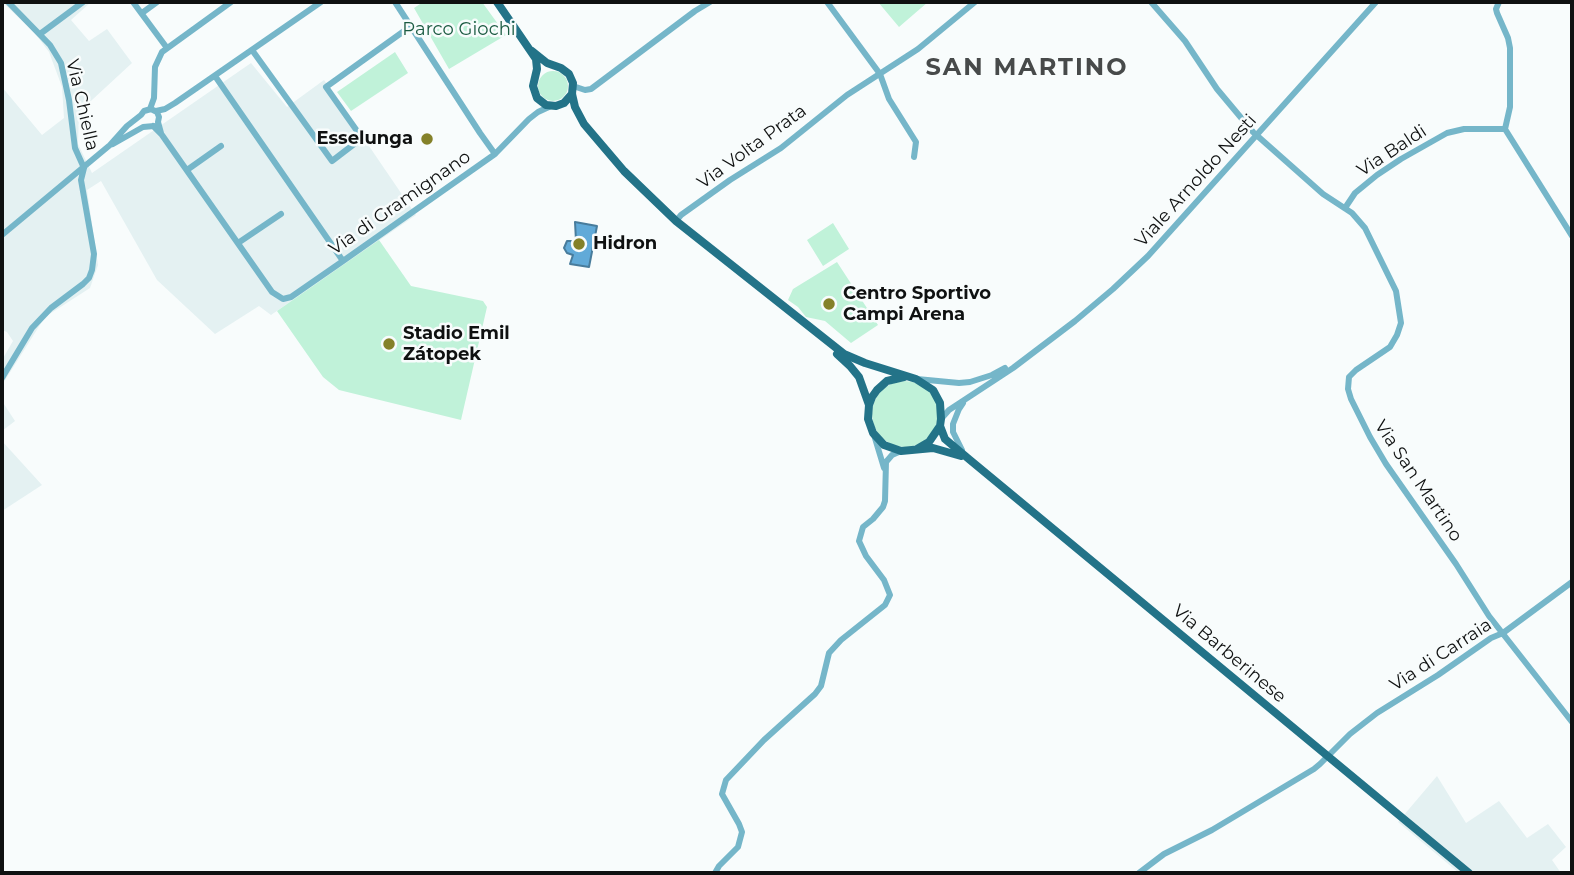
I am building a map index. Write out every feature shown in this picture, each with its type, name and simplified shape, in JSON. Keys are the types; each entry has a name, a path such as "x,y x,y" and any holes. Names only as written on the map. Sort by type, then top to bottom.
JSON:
{"main road":[{"name":"Via Barberinese","path":"497,2 532,51 537,63 533,86 537,98 543,104 571,113 584,124 617,164 676,221 844,354 929,385 940,403 945,439 1469,873"},
{"name":"Via Barberinese","path":"532,51 547,63 568,72 572,78 575,107 584,124"},
{"path":"536,77 544,68 553,66"},
{"path":"556,106 568,100 573,90"},
{"name":"Via Barberinese","path":"721,258 850,366 859,377 869,405 868,419 873,433"},
{"path":"869,405 877,390 887,382 911,377"},
{"path":"917,449 929,442 941,423"},
{"path":"873,433 884,445 901,451"},
{"name":"Via Barberinese","path":"901,451 933,448 970,460"}],"street":[{"name":"Via Chiella","path":"4,232 84,167 75,148 61,63 50,45 8,2"},
{"path":"40,34 83,2"},
{"path":"133,2 167,48"},
{"path":"142,13 158,2"},
{"path":"110,145 153,125 159,117 153,110 157,62 167,48 231,2"},
{"path":"2,378 41,317 89,278 94,254 82,180 84,167 144,111 165,109 176,103 321,2"},
{"path":"395,2 495,153"},
{"path":"573,90 591,89 710,2"},
{"path":"827,2 880,74 889,99 916,142 914,157"},
{"name":"Via San Martino","path":"1151,2 1185,41 1217,89 1257,135 1323,194 1359,220 1369,234 1396,291 1400,328 1390,347 1349,377 1348,389 1352,399 1386,464 1489,616 1572,722"},
{"name":"Viale Arnoldo Nesti","path":"911,377 960,383 992,375 1019,361 1075,321 1121,282 1173,229 1376,2"},
{"path":"1499,2 1497,13 1510,48 1510,107 1505,128 1572,236"},
{"name":"Via Volta Prata","path":"676,221 730,180 781,148 847,94 918,49 973,3"},
{"path":"252,50 331,161 362,138 326,87 411,26"},
{"path":"215,76 343,261"},
{"name":"Via di Gramignano","path":"529,119 537,98"},
{"name":"Via di Gramignano","path":"238,243 272,292 280,298 291,297 495,153 538,112 556,106"},
{"path":"141,115 143,122 153,125 162,135 238,243 281,214"},
{"name":"Via Baldi","path":"1345,208 1355,193 1377,175 1447,133 1505,128"},
{"path":"187,170 221,146"},
{"name":"Viale Arnoldo Nesti","path":"941,423 949,410 1013,368 1019,361"},
{"name":"Viale Arnoldo Nesti","path":"970,460 956,440 953,424 959,409 975,392"},
{"path":"873,433 886,474"},
{"path":"715,873 738,847 742,832 722,794 726,780 821,687 830,653 841,640 885,606 890,594 859,541 863,527 883,507 886,462 896,452 901,451"},
{"name":"Via di Carraia","path":"1139,873 1164,854 1212,830 1314,769 1350,734 1377,713 1491,638 1503,633 1572,582"}],"shaded area":[{"path":"2,2 91,2 71,20 89,41 107,29 132,63 79,112 78,144 92,173 251,63 287,107 324,80 416,215 271,315 259,306 215,334 157,280 101,181 87,190 98,265 90,288 45,317 2,385 2,360 13,341 7,332 2,330 2,87 42,135 64,118 62,87 49,52 34,32"},
{"path":"2,401 15,421 2,431"},
{"path":"2,441 42,485 2,511"},
{"path":"1437,776 1466,823 1499,801 1527,838 1548,824 1566,847 1552,860 1561,873 1459,873 1398,822"}],"green space":[{"name":"Parco Giochi","path":"423,2 482,2 506,35 449,69 414,8"},
{"path":"878,2 928,2 899,27"},
{"path":"395,52 408,73 351,111 337,92"},
{"path":"553,71 559,72 567,80 567,92 559,100 553,101 547,100 539,92 538,86 539,80 547,72"},
{"path":"833,223 849,249 823,266 807,240"},
{"name":"Stadio Emil Zátopek","path":"379,240 411,286 483,301 487,307 461,420 339,390 323,377 277,311"},
{"name":"Centro Sportivo Campi Arena","path":"837,262 878,325 851,343 825,321 806,317 788,300 793,289"},
{"path":"905,381 928,391 938,414 928,437 905,447 882,437 872,414 882,391"}],"water":[{"name":"Hidron","path":"575,222 597,226 589,267 570,264 573,255 567,253 564,248 567,241 576,241"}],"place":[{"name":"Esselunga","path":"427,139"},
{"name":"Hidron","path":"579,244"},
{"name":"Centro Sportivo Campi Arena","path":"829,304"},
{"name":"Stadio Emil Zátopek","path":"389,344"}],"district":[{"name":"SAN MARTINO","path":"1027,68"}]}
